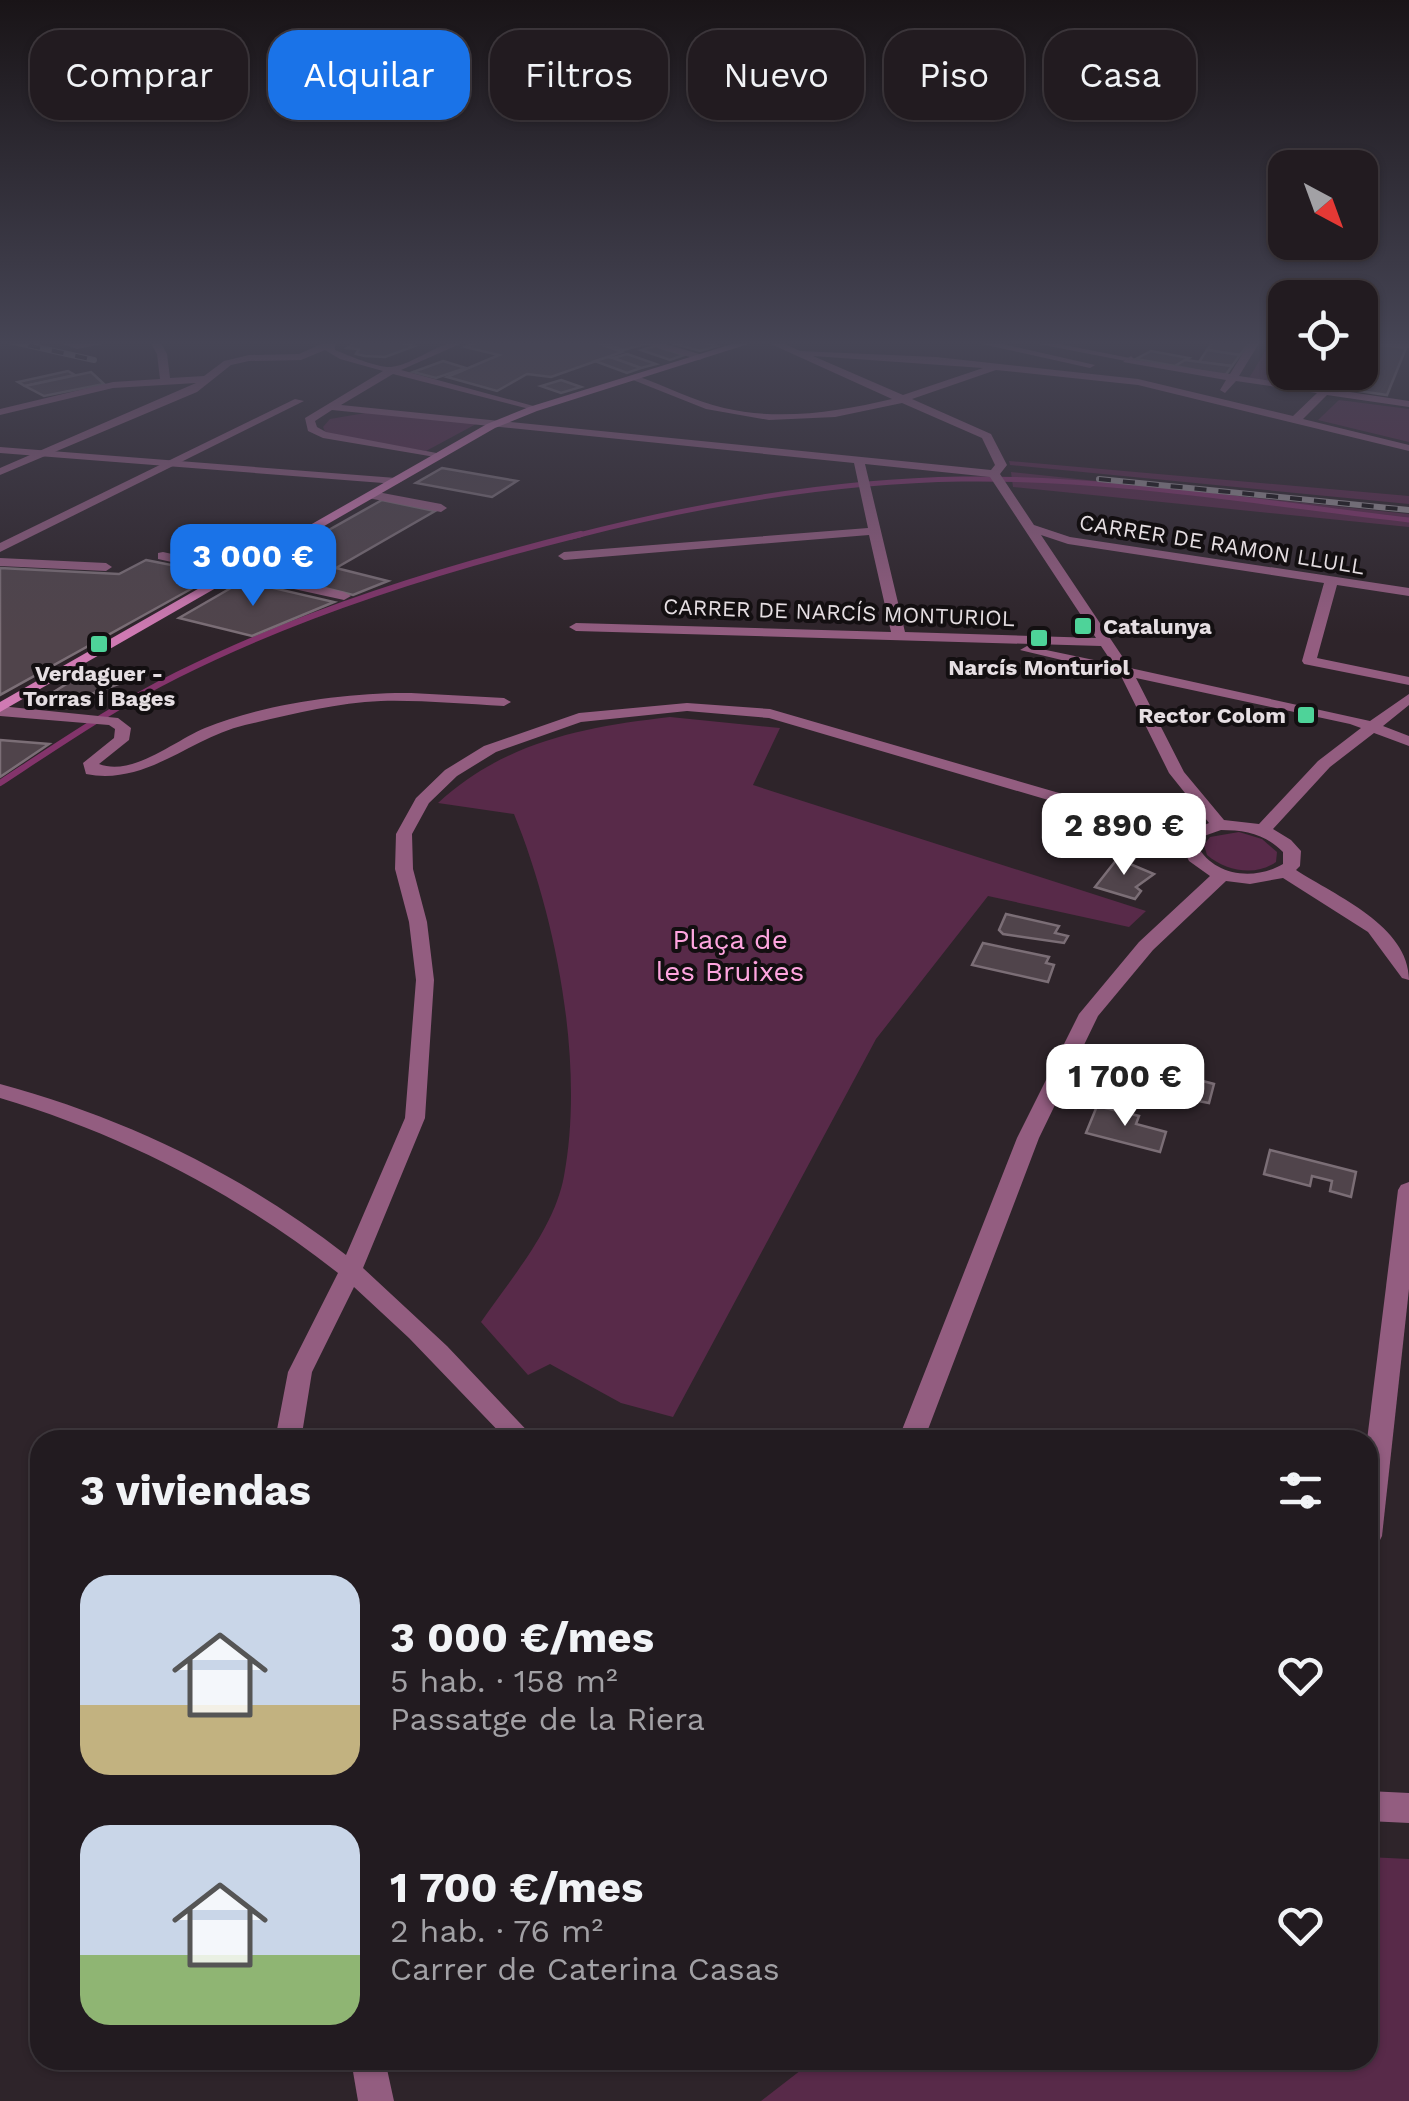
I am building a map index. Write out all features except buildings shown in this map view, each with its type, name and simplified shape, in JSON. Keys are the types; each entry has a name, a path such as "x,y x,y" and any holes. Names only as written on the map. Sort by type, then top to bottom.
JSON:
{"main road":[{"path":"2,707 472,438"}],"street":[{"path":"0,472 77,438"},
{"path":"0,548 224,438"},
{"path":"340,438 441,456"},
{"path":"615,438 999,480"},
{"path":"988,438 1001,466 999,480 1101,642 1136,688 1178,773 1218,825"},
{"path":"1369,438 1409,448"},
{"path":"0,450 396,481"},
{"path":"859,462 899,637"},
{"path":"372,494 440,508"},
{"name":"CARRER DE RAMON LLULL","path":"1032,528 1068,540 1409,592"},
{"path":"564,556 874,532"},
{"path":"163,556 344,596"},
{"path":"0,562 106,567"},
{"path":"1331,581 1310,662 1409,681"},
{"name":"CARRER DE NARCÍS MONTURIOL","path":"576,627 1101,642"},
{"path":"957,638 1370,725 1409,741"},
{"path":"2,707 112,721 124,728 122,740 91,763 92,770 137,770 198,733 300,710 378,697 504,702"},
{"path":"1262,830 1312,776 1370,725 1409,698"},
{"path":"290,1430 300,1372 351,1270 415,1118 425,980 418,922 404,869 404,834 422,801 451,773 490,749 540,729 615,712 688,707 770,714 1192,837 1218,825 1262,830 1292,852 1293,860 1285,871 1258,879 1223,874 1191,853 1192,837"},
{"path":"1285,871 1374,928 1409,974"},
{"path":"915,1430 1031,1131 1090,1014 1146,946 1223,874"},
{"path":"0,1091 73,1114 210,1178 312,1240 351,1270 514,1430"},
{"path":"1378,1452 1409,1190"},
{"path":"1378,1806 1409,1808"},
{"path":"370,2070 376,2101"}],"green space":[{"path":"350,438 450,438 426,451"},
{"path":"1009,461 1409,496 1409,504 1010,465"},
{"path":"1011,472 1409,514 1409,527 1013,487"},
{"name":"Plaça de les Bruixes","path":"670,717 780,728 753,785 1146,911 1129,927 988,896 876,1039 673,1417 621,1403 550,1364 528,1375 481,1322 530,1253 559,1196 570,1133 568,1039 554,944 514,814 438,803 490,765 546,741 606,726"},
{"path":"1239,832 1262,839 1277,852 1276,862 1250,871 1223,865 1207,855 1204,845 1210,837"},
{"path":"1378,1857 1409,1859 1409,2101 761,2101 801,2070 1378,2070"}],"waterway":[{"path":"571,537 765,496 863,484 962,479 1130,487 1409,520"},
{"path":"0,783 87,726 225,652 324,611 426,577 581,534"}],"railway":[{"path":"1099,479 1409,510"}],"place":[{"name":"Catalunya","path":"1083,626"},
{"name":"Narcís Monturiol","path":"1039,638"},
{"name":"Verdaguer - Torras i Bages","path":"99,644"},
{"name":"Rector Colom","path":"1306,715"}]}
